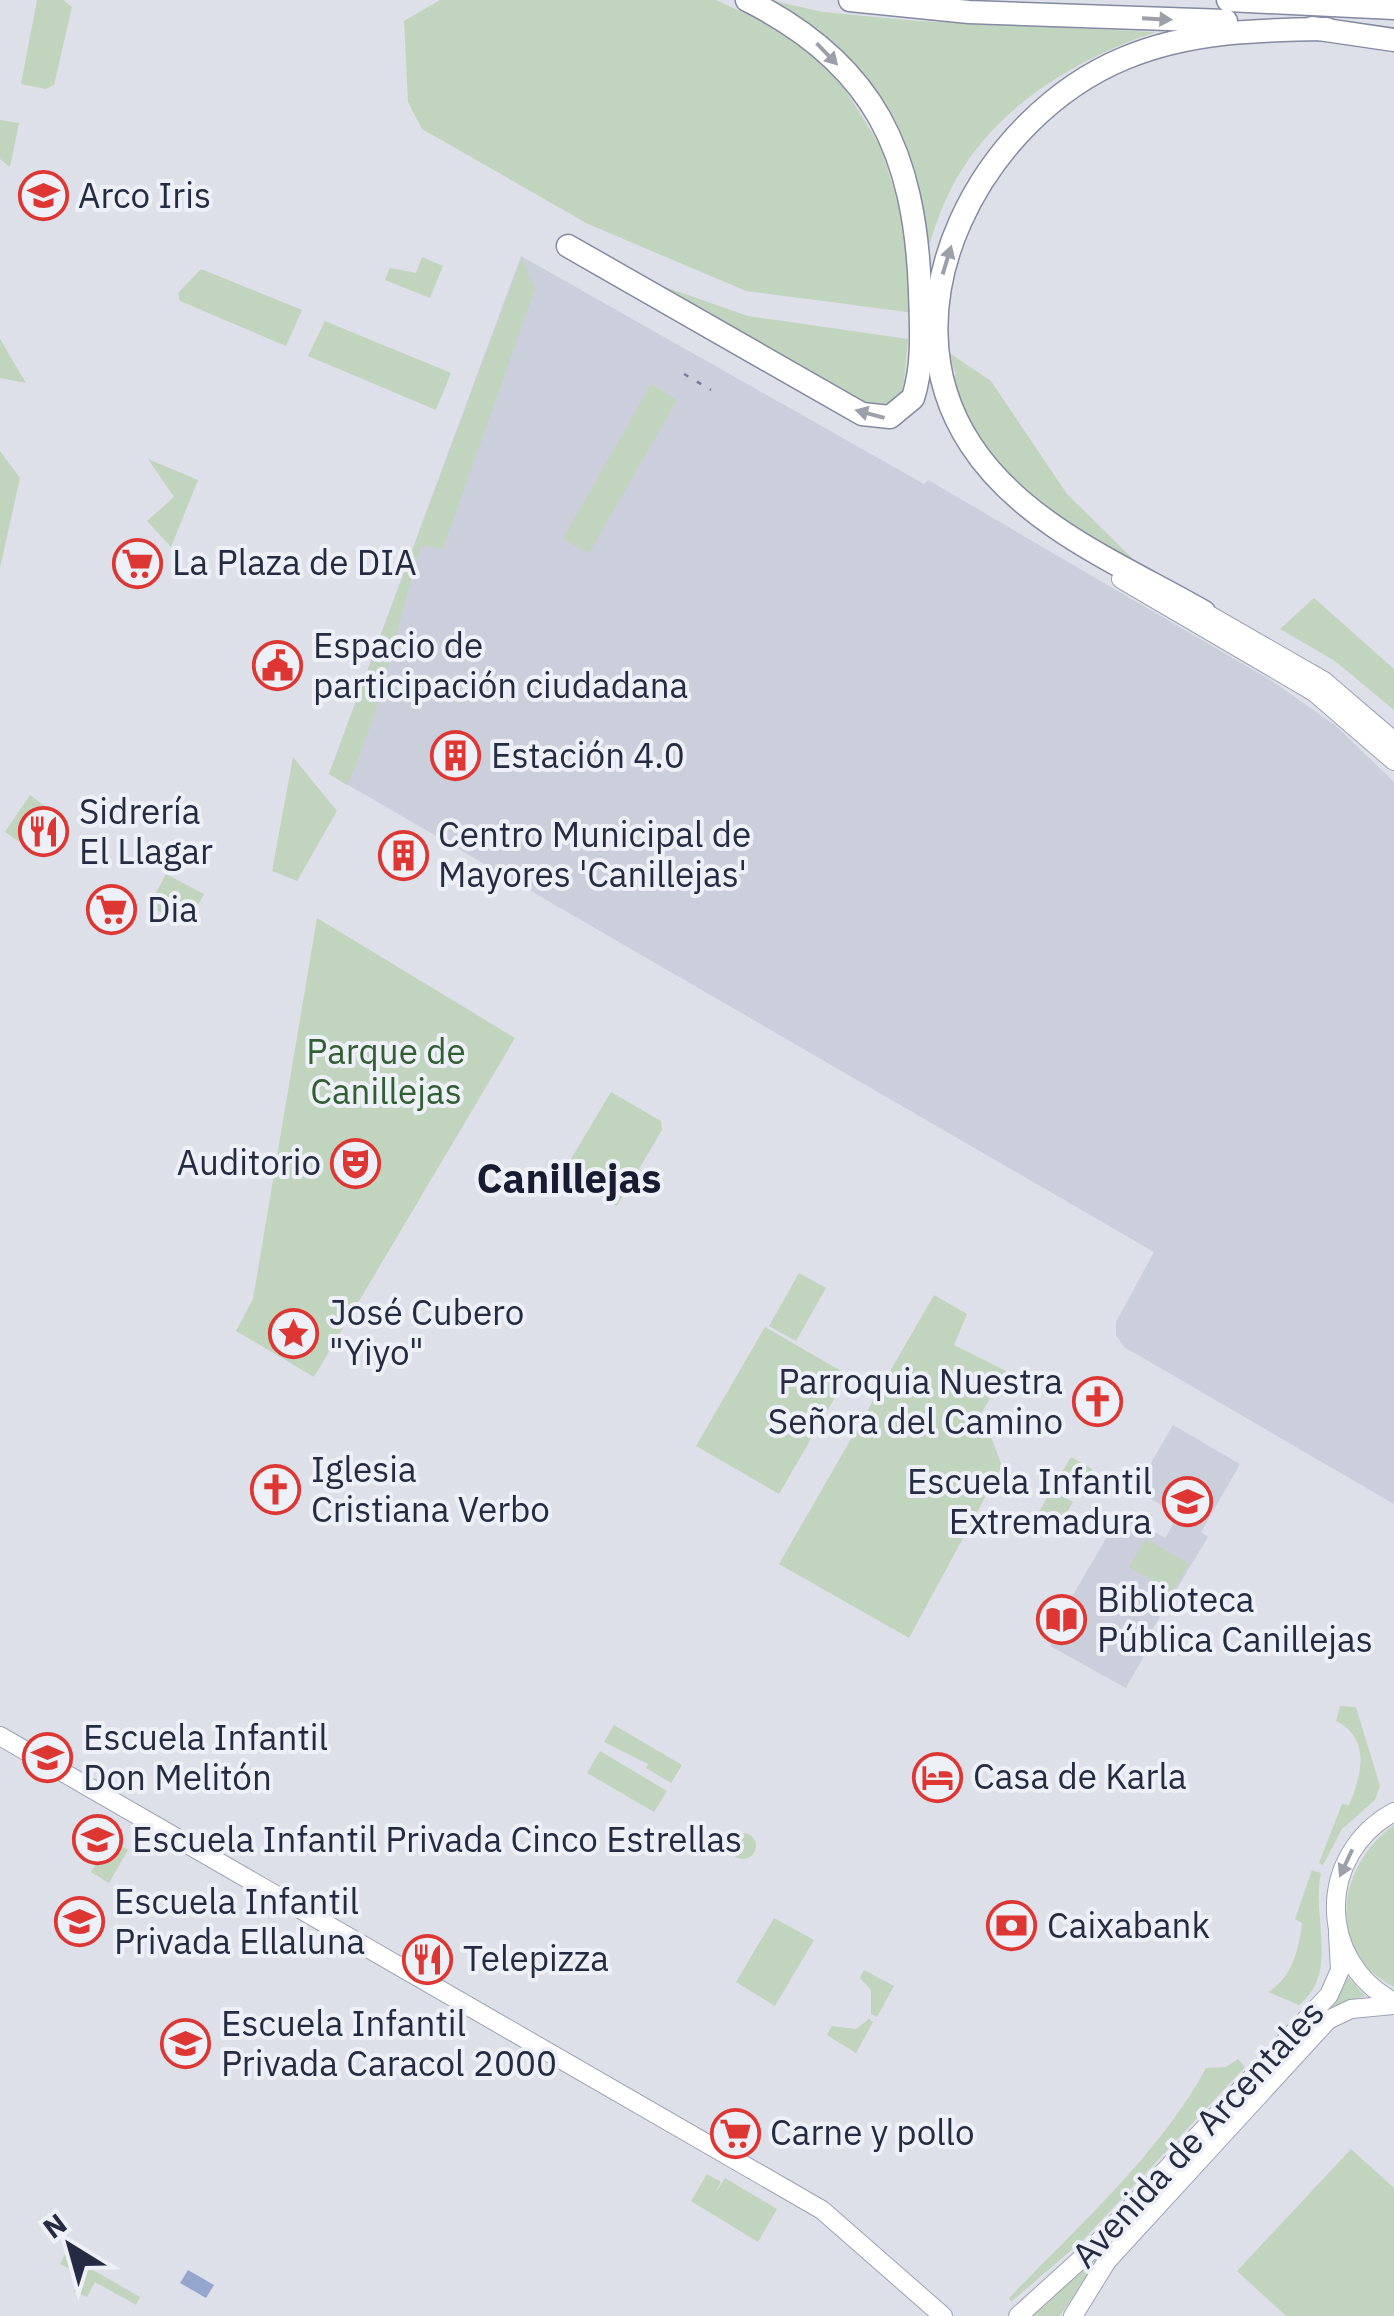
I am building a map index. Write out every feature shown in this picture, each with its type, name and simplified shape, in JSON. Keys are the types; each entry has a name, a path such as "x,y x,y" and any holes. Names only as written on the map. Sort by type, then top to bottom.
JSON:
{"highway":[{"path":"568,246 781,370 874,418 902,411 914,398 922,354 920,248 913,200 892,136 858,86 812,38 747,0"},
{"path":"850,0 970,12 1266,22 1393,40"},
{"path":"1228,0 1394,8"},
{"path":"1204,612 1039,515 992,474 969,443 944,388 937,340 938,294 954,236 990,169 1016,136 1082,81 1123,58 1192,37 1327,29"},
{"path":"922,354 945,426 970,470 999,500 1056,542"}],"main road":[{"path":"1056,542 1314,692 1394,761"},
{"path":"1204,612 1324,682 1394,741"},
{"path":"0,1736 822,2210 943,2316"},
{"path":"0,1749 817,2218 929,2316"},
{"name":"Avenida de Arcentales","path":"1018,2316 1092,2250 1330,1995 1340,1970 1335,1897 1341,1870 1368,1830 1394,1812"},
{"path":"1338,1933 1361,1976 1394,2003"},
{"name":"Avenida de Arcentales","path":"1073,2316 1107,2261 1328,2020 1351,2009 1394,2003"}],"shaded area":[{"path":"521,256 924,484 928,480 1272,681 1336,726 1394,782 1394,1504 1124,1347 1116,1335 1116,1322 1154,1252 329,774"},
{"path":"1173,1425 1240,1464 1201,1532 1208,1537 1144,1643 1149,1647 1126,1688 1050,1646 1062,1626 1057,1622 1121,1513 1165,1538 1178,1516 1136,1489"}],"green space":[{"path":"37,0 63,0 72,7 54,85 46,89 21,84"},
{"path":"440,0 716,0 774,27 836,75 881,147 904,223 914,313 746,291 588,224 422,129 408,102 404,21"},
{"path":"770,0 823,12 918,21 1156,32 1063,74 1008,115 964,167 943,205 923,263 921,197 902,142 853,66 822,34"},
{"path":"0,120 19,123 10,167 0,159"},
{"path":"422,257 443,266 430,298 385,280 390,268 416,273"},
{"path":"522,257 535,289 443,549 421,545 379,697 347,785 329,774"},
{"path":"201,269 302,310 286,346 180,301 178,293"},
{"path":"645,280 748,316 908,339 902,402 873,413"},
{"path":"325,321 451,373 436,410 308,356"},
{"path":"0,339 26,383 0,378"},
{"path":"945,350 991,381 1067,494 1140,566 1039,508 1001,476 947,380 956,374"},
{"path":"651,384 677,400 589,553 563,539"},
{"path":"0,451 20,478 0,568"},
{"path":"148,459 198,480 171,547 147,521 174,497"},
{"path":"1314,598 1394,669 1394,710 1335,661 1280,629"},
{"path":"293,757 337,811 297,881 272,871"},
{"path":"30,795 63,820 45,833 51,839 39,855 5,832"},
{"path":"166,874 204,894 187,926 149,906"},
{"name":"Parque de Canillejas","path":"317,918 515,1038 314,1377 236,1331 253,1299"},
{"path":"611,1092 661,1121 662,1130 617,1206 562,1174"},
{"path":"799,1273 826,1288 796,1341 769,1326"},
{"path":"934,1295 967,1314 954,1345 1006,1371 975,1424 991,1437 1002,1466 909,1638 779,1564"},
{"path":"765,1327 848,1375 779,1494 696,1446"},
{"path":"1071,1457 1092,1469 1075,1498 1054,1486"},
{"path":"1051,1490 1073,1502 1056,1531 1035,1519"},
{"path":"1146,1539 1189,1564 1172,1592 1129,1567"},
{"path":"1340,1706 1356,1707 1380,1786 1375,1800 1342,1829 1323,1865 1319,1863 1342,1804 1349,1805 1360,1770 1355,1737 1336,1721"},
{"path":"614,1725 682,1765 671,1783 646,1768 648,1764 604,1742"},
{"path":"600,1751 667,1791 654,1812 587,1773"},
{"path":"1394,1825 1394,1987 1372,1971 1356,1952 1348,1931 1346,1908 1350,1885 1360,1863"},
{"path":"743,1833 752,1837 756,1846 752,1855 743,1859 734,1855 730,1846 734,1837"},
{"path":"111,1839 128,1850 109,1883 91,1872"},
{"path":"1312,1870 1321,1873 1321,1961 1311,1992 1299,2005 1268,1992 1283,1979 1293,1962 1302,1923 1295,1919"},
{"path":"774,1918 814,1940 775,2006 736,1982"},
{"path":"864,1970 894,1986 877,2017 871,2014 871,1990 860,1978"},
{"path":"1346,1975 1365,1996 1352,2000 1096,2263 1060,2316 1027,2316 1100,2252"},
{"path":"869,2019 873,2022 856,2053 827,2035 832,2026 856,2029"},
{"path":"1238,2059 1245,2067 1083,2240 1011,2302 1009,2298 1141,2161 1206,2068 1226,2067"},
{"path":"1351,2149 1394,2188 1394,2316 1286,2316 1237,2271"},
{"path":"707,2174 721,2182 714,2195 725,2178 777,2209 758,2242 691,2201"},
{"path":"65,2254 140,2297 136,2305 95,2282 87,2297 74,2291 82,2275 60,2264"}],"water":[{"path":"188,2270 214,2285 206,2298 180,2283"}],"railway":[{"path":"684,374 711,390"}],"place":[{"name":"Arco Iris","path":"43,196"},
{"name":"La Plaza de DIA","path":"137,563"},
{"name":"Espacio de participación ciudadana","path":"278,666"},
{"name":"Estación 4.0","path":"456,756"},
{"name":"Sidrería El Llagar","path":"44,832"},
{"name":"Centro Municipal de Mayores 'Canillejas'","path":"403,855"},
{"name":"Dia","path":"112,910"},
{"name":"Auditorio","path":"356,1163"},
{"name":"José Cubero \"Yiyo\"","path":"294,1333"},
{"name":"Parroquia Nuestra Señora del Camino","path":"1098,1402"},
{"name":"Iglesia Cristiana Verbo","path":"276,1490"},
{"name":"Escuela Infantil Extremadura","path":"1187,1502"},
{"name":"Biblioteca Pública Canillejas","path":"1062,1620"},
{"name":"Escuela Infantil Don Melitón","path":"48,1758"},
{"name":"Casa de Karla","path":"938,1777"},
{"name":"Escuela Infantil Privada Cinco Estrellas","path":"97,1840"},
{"name":"Escuela Infantil Privada Ellaluna","path":"79,1922"},
{"name":"Caixabank","path":"1012,1926"},
{"name":"Telepizza","path":"428,1959"},
{"name":"Escuela Infantil Privada Caracol 2000","path":"186,2044"},
{"name":"Carne y pollo","path":"735,2133"}],"district":[{"name":"Canillejas","path":"569,1179"}]}
